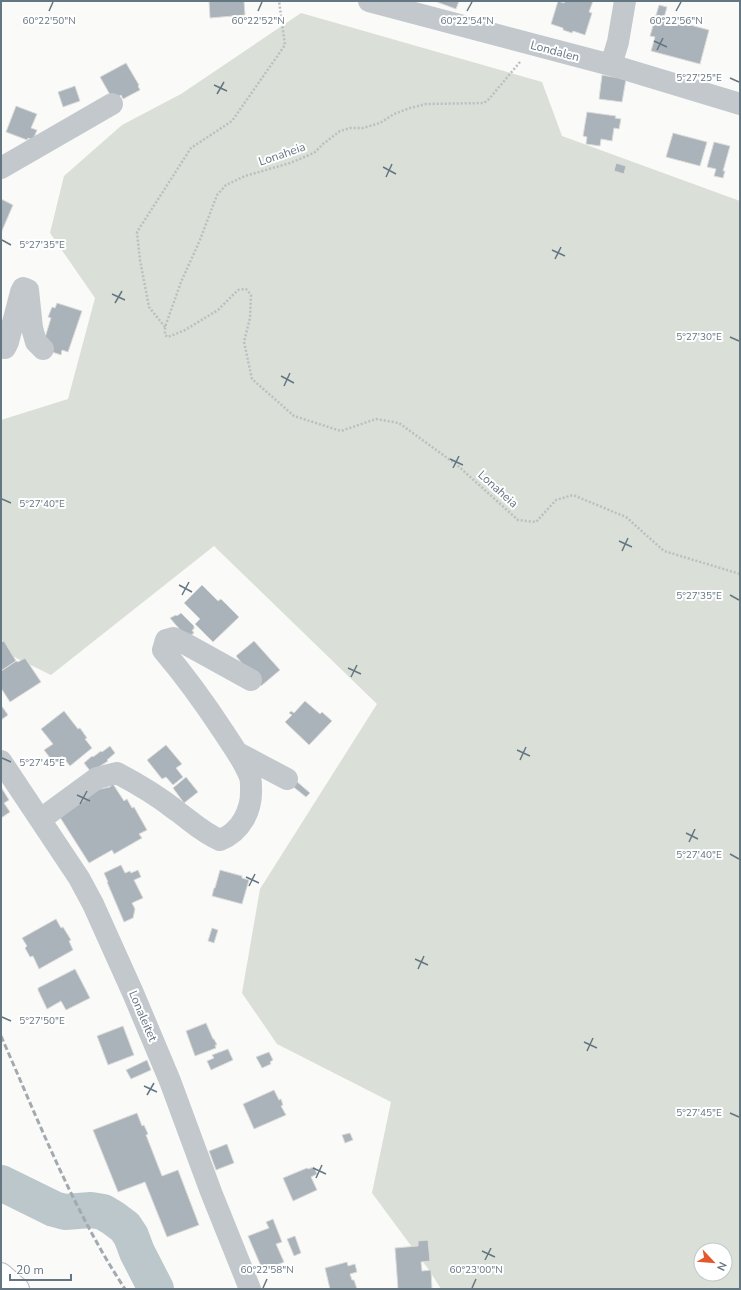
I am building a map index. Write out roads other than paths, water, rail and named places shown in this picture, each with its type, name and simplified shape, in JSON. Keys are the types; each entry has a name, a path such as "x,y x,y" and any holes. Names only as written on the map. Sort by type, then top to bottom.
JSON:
{"main road":[{"path":"1,1274 18,1289"}],"street":[{"name":"Londalen","path":"368,1 611,66 740,104"},
{"path":"611,66 618,42 624,1"},
{"path":"1,168 112,104"},
{"path":"1,347 5,348 8,342 23,288 28,290 30,313 36,342 43,349"},
{"path":"41,819 97,778 117,773 141,786 177,810 207,834 220,840 228,837 241,824 246,814 251,797 251,778 243,760 210,712 163,650 166,640 173,638 184,643 251,680"},
{"path":"238,753 287,779"},
{"name":"Lonaleitet","path":"1,761 41,819 93,904 170,1081 211,1192 250,1289"}],"waterway":[{"path":"1,1183 54,1209 65,1212 91,1210 103,1212 113,1218 125,1227 131,1236 137,1252 156,1289"}],"railway":[{"path":"1,1036 43,1133 73,1197 106,1259 125,1289"}]}
